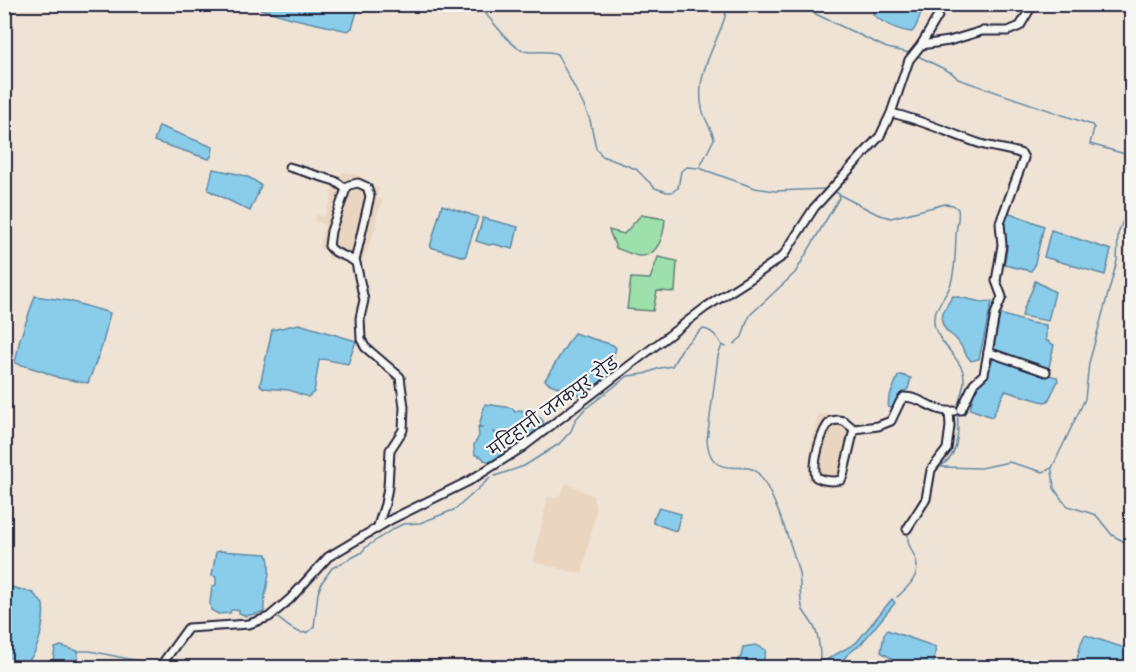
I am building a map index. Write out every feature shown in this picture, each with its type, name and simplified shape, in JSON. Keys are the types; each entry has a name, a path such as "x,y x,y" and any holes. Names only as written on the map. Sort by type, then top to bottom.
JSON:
{"street":[{"path":"907,529 926,499 931,470 947,449 950,426 955,411 974,383 984,374 995,314 1002,297 996,281 1002,245 1000,223 1024,158 1022,154 978,143 924,122 891,113 909,60 938,16 940,4"},
{"path":"921,45 949,41 982,31 1008,31 1020,26 1032,5"},
{"name":"मटिहानी जनकपुर रोड","path":"159,668 188,628 249,624 269,617 290,599 328,557 469,482 523,447 706,307 783,256 814,208 880,136 891,113"},
{"path":"289,167 335,181 346,189"},
{"path":"355,261 335,254 329,246 331,231 346,189 353,183 358,183 367,187 370,196 355,261 364,300 360,318 361,339 365,347 400,377 404,407 403,430 390,450 388,487 377,529"},
{"path":"988,352 1046,372"},
{"path":"854,429 841,480 830,481 816,477 815,462 826,425 831,421 844,421 854,429 878,426 891,421 904,398 913,397 931,408 955,411"}],"shaded area":[{"path":"343,172 361,176 371,186 379,188 377,198 383,200 377,215 376,228 362,262 341,257 339,260 328,259 328,251 319,248 325,225 315,221 316,215 324,217 331,200 332,186"},
{"path":"819,414 842,417 856,433 846,483 808,481 812,437"},
{"path":"567,483 593,496 596,512 582,574 533,562 548,496 555,498 560,495"}],"green space":[{"path":"641,215 665,219 662,238 656,249 639,256 616,248 609,230 624,234"},
{"path":"658,257 677,261 675,292 657,291 653,311 627,309 631,278 650,279"}],"water":[{"path":"872,4 924,5 912,32 886,24 877,18 873,15"},
{"path":"247,5 359,5 352,28 348,31"},
{"path":"159,126 213,147 212,155 209,159 154,141"},
{"path":"213,169 245,176 261,186 250,211 208,190"},
{"path":"442,205 478,217 465,257 430,247"},
{"path":"1010,213 1044,226 1031,271 1004,265 1007,249 1003,228 1006,215"},
{"path":"483,218 518,227 513,249 476,241"},
{"path":"1051,230 1111,250 1105,275 1044,257"},
{"path":"1035,281 1055,292 1048,321 1022,316"},
{"path":"35,296 69,301 110,313 102,346 88,383 59,378 15,363 20,339"},
{"path":"953,296 982,302 992,301 979,359 971,361 957,340 943,325 943,312"},
{"path":"1000,314 1046,325 1046,340 1054,345 1048,371 993,351"},
{"path":"299,324 356,341 348,364 319,360 314,392 308,397 289,390 264,388 260,385 272,330"},
{"path":"574,333 613,345 616,348 607,378 581,396 545,380"},
{"path":"994,357 1024,369 1057,377 1058,381 1048,401 1044,402 1005,391 992,417 970,409 976,384 984,380"},
{"path":"898,376 911,378 908,389 900,394 894,409 888,407 889,398"},
{"path":"485,404 512,408 515,412 519,410 530,412 541,418 544,424 515,446 503,435 492,431 509,445 511,451 491,462 484,460 475,455 474,445 479,436 478,427 483,428 479,426"},
{"path":"659,508 681,514 676,531 653,523"},
{"path":"216,552 267,554 269,576 264,612 246,616 239,613 239,610 218,614 211,610 212,586 216,585 216,577 212,576"},
{"path":"4,585 33,593 43,604 42,628 37,646 34,654 24,663 5,660"},
{"path":"892,599 895,603 861,644 838,666 815,667 816,662 826,660 856,643"},
{"path":"887,630 936,647 933,667 907,667 892,662 891,658 881,652"},
{"path":"1085,635 1131,650 1131,667 1075,667"},
{"path":"756,645 766,650 762,667 737,667 743,647"},
{"path":"61,646 78,651 74,667 52,667 55,648"}],"waterway":[{"path":"476,4 519,49 528,52 557,54 590,120 596,148 602,156 636,169 655,188 672,192 678,188 681,171 687,167 699,168 755,188 775,191 826,189"},
{"path":"700,167 714,139 702,108 701,84 707,61 725,17 726,10 722,4"},
{"path":"791,4 887,48 910,53"},
{"path":"916,55 952,73 958,79 1092,125 1094,128 1090,144 1132,156"},
{"path":"734,344 742,337 751,314 795,273 839,198 839,194 833,191"},
{"path":"840,195 877,214 891,218 945,204 953,205 958,209 953,274 950,286 936,309 934,325 940,338 959,363 964,374 964,384 958,408 955,448 945,464 934,472"},
{"path":"942,467 981,468 1009,462 1043,472 1052,468 1085,399 1089,363 1117,261 1118,234 1132,196"},
{"path":"495,476 524,466 559,444 571,431 576,419 585,409 628,376 672,366 683,347 702,329 711,332 722,345"},
{"path":"726,347 722,345 718,356 707,440 710,453 721,466 751,469 757,472 763,480 782,520 796,563 802,606 817,633 820,661"},
{"path":"1052,470 1054,488 1068,506 1096,515 1112,535 1132,546"},
{"path":"278,618 296,631 305,633 310,631 314,627 318,593 322,582 332,568 361,553 366,547 403,524 420,523 456,509 490,478"},
{"path":"919,516 929,503 931,492"},
{"path":"897,597 912,581 917,571 908,533"},
{"path":"78,651 90,651 158,665"}]}
